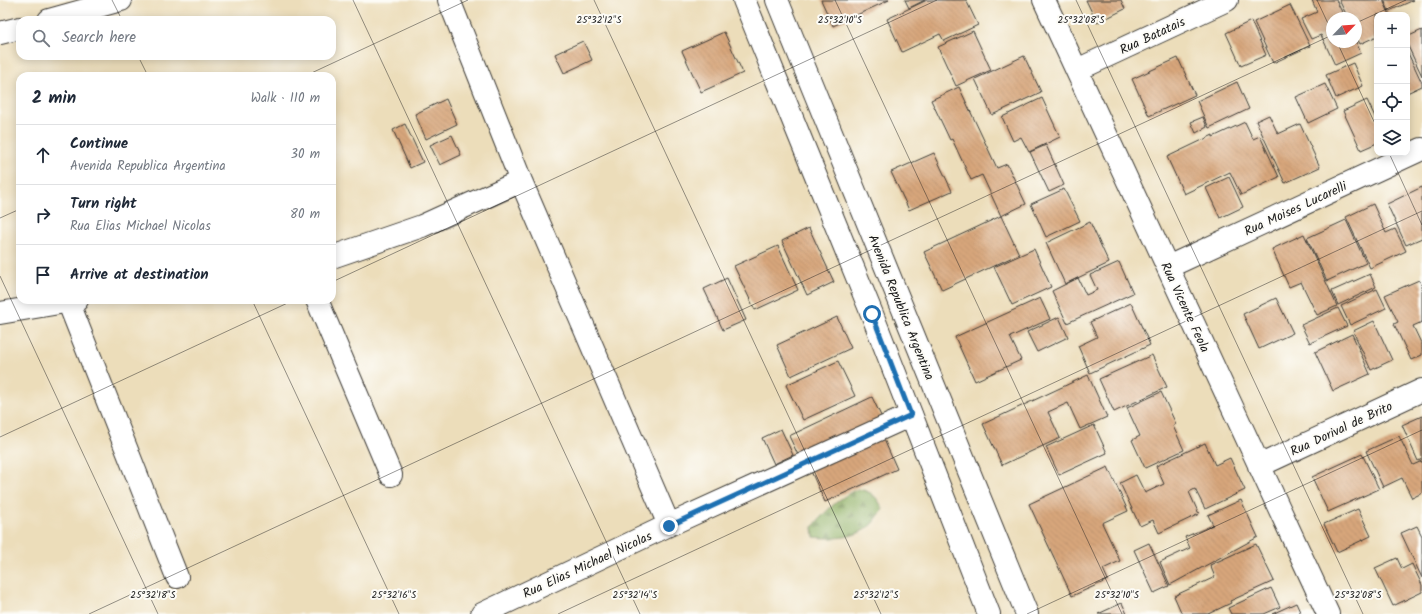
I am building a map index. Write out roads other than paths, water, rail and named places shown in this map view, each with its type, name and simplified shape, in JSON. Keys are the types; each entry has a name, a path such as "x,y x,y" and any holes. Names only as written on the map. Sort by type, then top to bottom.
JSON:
{"street":[{"path":"63,16 121,0"},
{"path":"449,0 521,181 669,526"},
{"path":"744,0 872,314 989,614"},
{"name":"Avenida Republica Argentina","path":"777,0 1027,614"},
{"name":"Rua Vicente Feola","path":"1044,0 1328,614"},
{"name":"Rua Batatais","path":"1077,70 1227,0"},
{"path":"0,33 16,29"},
{"name":"Rua Moises Lucarelli","path":"1168,267 1422,149"},
{"path":"336,256 422,226 521,181"},
{"path":"0,313 50,304"},
{"path":"74,304 177,577"},
{"path":"319,304 392,475"},
{"name":"Rua Dorival de Brito","path":"1260,466 1422,390"},
{"name":"Rua Elias Michael Nicolas","path":"482,614 911,415"}]}
